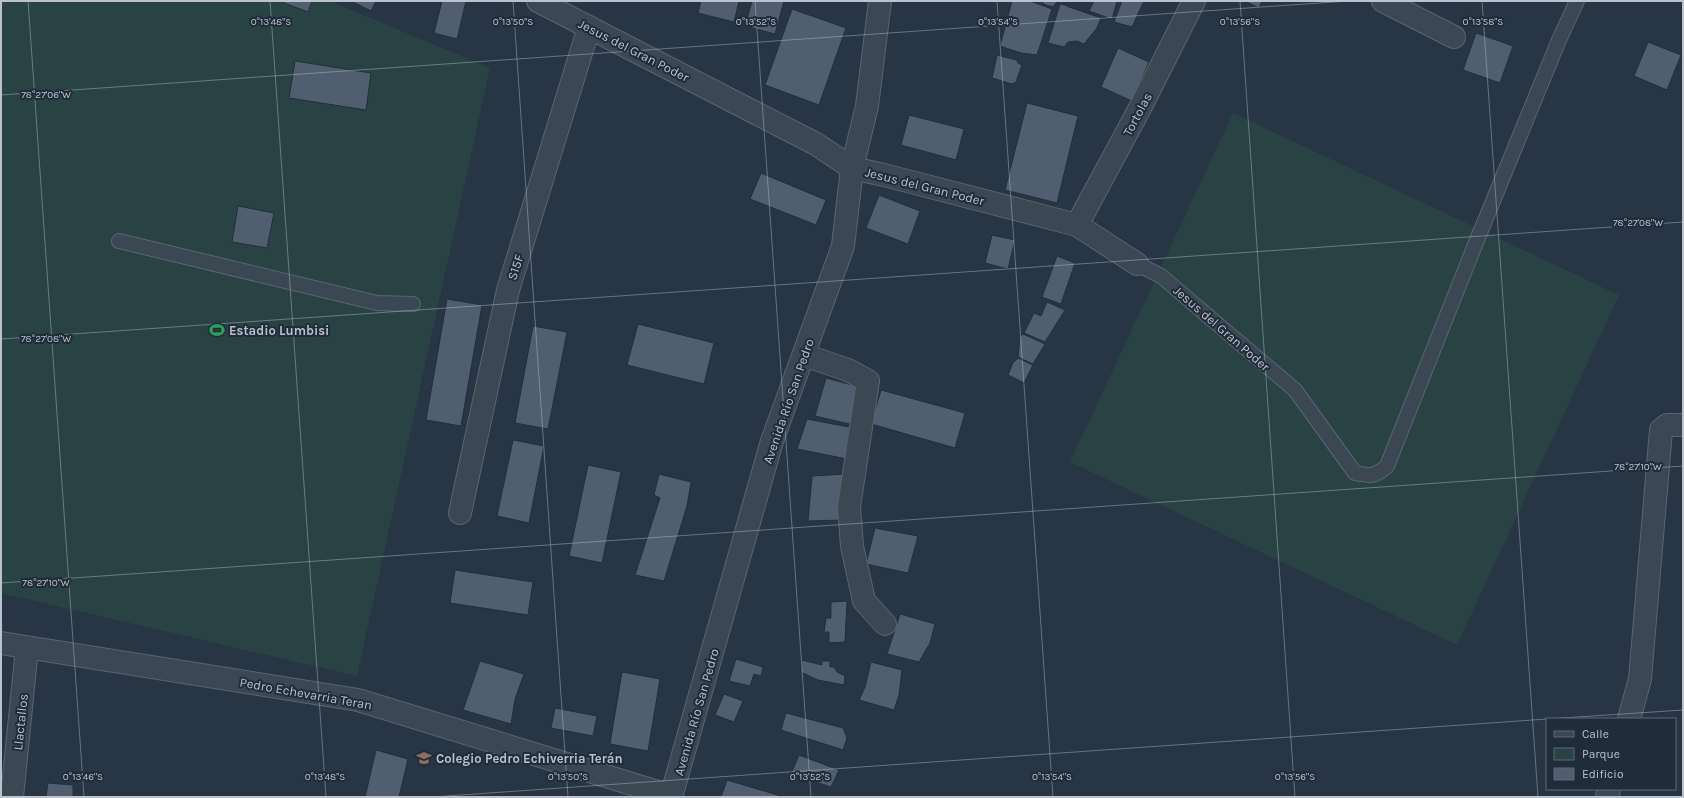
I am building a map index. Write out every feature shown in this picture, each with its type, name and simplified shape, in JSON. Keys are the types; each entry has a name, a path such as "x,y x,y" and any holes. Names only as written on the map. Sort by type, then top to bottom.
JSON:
{"street":[{"name":"Jesus del Gran Poder","path":"538,1 816,144 852,168 884,174 1077,225 1137,264"},
{"name":"Avenida Río San Pedro","path":"671,797 772,442 843,246 852,168 867,106 880,1"},
{"name":"Tortolas","path":"1077,225 1140,108 1194,1"},
{"path":"1382,1 1454,37"},
{"name":"S15F","path":"460,512 508,290 589,27"},
{"path":"804,354 848,370 868,381 849,507 852,546 864,601 885,624"},
{"path":"1628,718 1640,680 1661,430 1667,426 1683,425"},
{"name":"Pedro Echevarria Teran","path":"1,643 358,700 671,797"},
{"name":"Llactallos","path":"12,797 27,648"}],"lane":[{"name":"Jesus del Gran Poder","path":"1137,264 1161,276 1295,390 1355,473 1369,476 1379,473 1387,466 1475,245 1559,40 1577,1"},
{"path":"119,241 377,303 413,304"}],"green space":[{"name":"Estadio Lumbisi","path":"1,1 330,1 490,68 357,676 1,593"},
{"path":"1233,113 1619,295 1457,645 1070,462"}],"building":[{"path":"279,1 312,1 308,12"},
{"path":"351,1 376,1 371,11"},
{"path":"442,1 466,1 457,39 434,33"},
{"path":"701,1 739,1 734,22 698,13"},
{"path":"752,1 784,1 775,34 745,26"},
{"path":"1012,1 1030,1 1052,9 1037,55 1021,53 1000,46"},
{"path":"1043,1 1060,1 1053,7 1043,4"},
{"path":"1094,1 1117,1 1112,19 1089,11"},
{"path":"1122,1 1144,1 1132,27 1114,22"},
{"path":"1245,1 1262,1 1259,8"},
{"path":"1060,4 1101,18 1097,28 1084,44 1077,41 1068,42 1064,47 1048,43"},
{"path":"792,9 846,28 819,105 765,85"},
{"path":"1476,33 1513,46 1500,83 1463,70"},
{"path":"1648,42 1681,55 1667,90 1634,76"},
{"path":"1118,48 1149,62 1132,101 1101,87"},
{"path":"997,55 1017,60 1018,63 1022,65 1016,82 1012,84 992,78"},
{"path":"295,61 371,73 366,110 289,98"},
{"path":"1027,103 1078,116 1057,203 1005,190"},
{"path":"909,115 964,129 956,160 901,145"},
{"path":"761,173 826,200 816,225 750,199"},
{"path":"879,195 920,211 908,244 866,228"},
{"path":"238,206 274,213 267,248 232,242"},
{"path":"992,235 1015,240 1008,269 985,263"},
{"path":"1057,256 1075,263 1061,304 1042,297"},
{"path":"447,299 482,305 461,426 426,420"},
{"path":"1047,302 1065,310 1045,342 1024,333 1034,313 1041,316"},
{"path":"638,324 714,343 704,384 627,365"},
{"path":"533,326 567,332 548,429 515,423"},
{"path":"1023,334 1045,344 1033,364 1018,357 1020,337"},
{"path":"1018,358 1033,365 1024,383 1008,375 1013,363"},
{"path":"826,378 863,388 854,425 815,416"},
{"path":"881,390 965,413 955,448 871,424"},
{"path":"807,419 854,428 847,459 797,449"},
{"path":"513,440 544,446 529,523 497,516"},
{"path":"588,465 621,472 602,563 569,556"},
{"path":"659,474 691,482 687,506 664,581 635,575 660,498 654,495"},
{"path":"846,474 842,520 808,521 812,476"},
{"path":"875,528 918,536 908,573 866,564"},
{"path":"455,570 533,582 528,615 450,603"},
{"path":"847,601 845,642 829,643 829,632 824,632 826,618 831,618 831,602"},
{"path":"900,614 935,624 930,643 919,662 887,654"},
{"path":"736,659 763,667 761,676 754,674 750,686 729,681"},
{"path":"802,660 822,665 822,661 830,661 830,667 834,667 837,672 845,676 844,685 818,680 801,672"},
{"path":"480,661 524,674 515,699 511,724 463,710"},
{"path":"871,662 902,670 899,695 894,710 859,700 865,687"},
{"path":"622,672 660,679 648,751 610,744"},
{"path":"724,694 743,701 734,722 715,715"},
{"path":"555,708 597,716 593,736 551,728"},
{"path":"786,713 843,728 847,738 843,750 781,730"},
{"path":"376,750 408,759 399,797 365,797"},
{"path":"799,755 839,770 831,787 791,774"},
{"path":"727,780 781,796 721,797"},
{"path":"48,783 73,785 73,797 46,797"}],"place":[{"name":"Estadio Lumbisi","path":"217,330"},
{"name":"Colegio Pedro Echiverria Terán","path":"424,758"}]}
